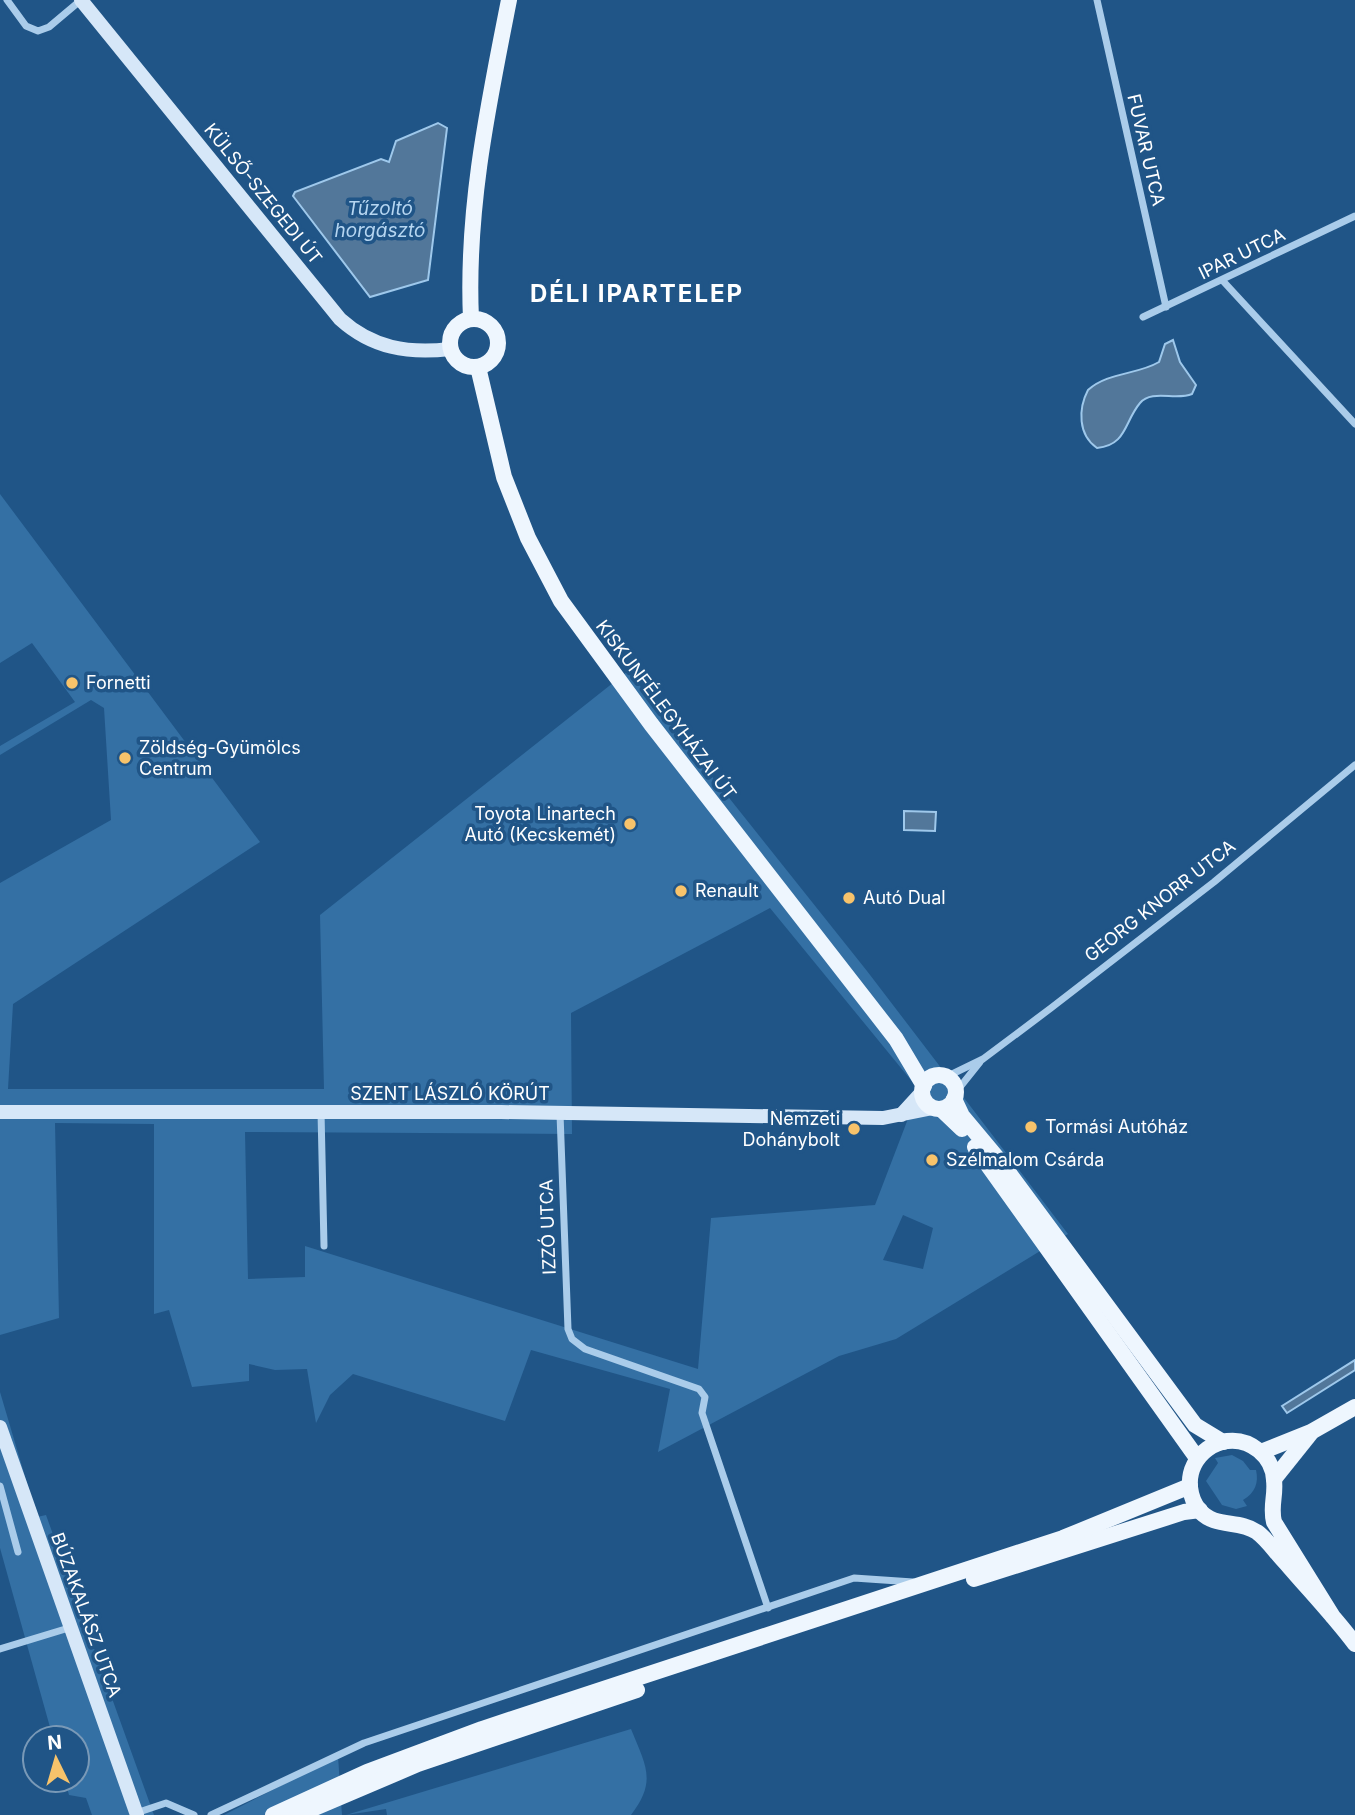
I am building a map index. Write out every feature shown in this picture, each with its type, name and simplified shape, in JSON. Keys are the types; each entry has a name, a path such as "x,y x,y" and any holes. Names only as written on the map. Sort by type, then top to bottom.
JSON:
{"main road":[{"path":"471,318 470,233 481,148 509,0"},
{"path":"471,318 490,325 497,336 494,356 478,366 460,363 450,349 454,329 471,318"},
{"name":"KISKUNFÉLEGYHÁZAI ÚT","path":"478,366 504,477 528,538 561,601 598,654 932,1083"},
{"path":"946,1102 953,1083 932,1083 925,1102 946,1102 962,1116 1003,1166 1114,1327 1198,1458"},
{"path":"1114,1327 1195,1425 1223,1442"},
{"path":"1261,1452 1311,1432 1355,1407"},
{"path":"1274,1479 1311,1432"},
{"path":"1333,1617 1274,1522 1271,1499 1274,1479 1272,1467 1261,1452 1246,1443 1223,1442 1211,1446 1198,1458 1190,1474 1190,1486 1200,1510 1220,1524 1252,1529 1264,1537 1355,1644"},
{"path":"273,1815 367,1772 482,1729 929,1583 1126,1515 1190,1486"},
{"path":"1236,1525 1257,1517 1271,1499"},
{"path":"298,1815 418,1764 533,1725 944,1588 1184,1512 1200,1510"}],"street":[{"path":"7,0 26,26 38,31 49,27 81,0"},
{"name":"KÜLSŐ-SZEGEDI ÚT","path":"81,0 340,319 360,336 389,347 416,351 450,349"},
{"name":"FUVAR UTCA","path":"1097,0 1166,307"},
{"name":"IPAR UTCA","path":"1143,317 1355,216"},
{"path":"1223,281 1355,424"},
{"name":"GEORG KNORR UTCA","path":"946,1102 983,1059 1214,882 1355,765"},
{"name":"GEORG KNORR UTCA","path":"932,1083 983,1059"},
{"path":"900,1116 932,1083"},
{"name":"SZENT LÁSZLÓ KÖRÚT","path":"0,1112 321,1112 883,1118 900,1116 946,1102"},
{"path":"321,1112 324,1246"},
{"name":"IZZÓ UTCA","path":"560,1114 568,1329 572,1339 584,1349 699,1388 705,1397 702,1413 768,1608"},
{"name":"BÚZAKALÁSZ UTCA","path":"0,1427 135,1814"},
{"path":"0,1486 18,1552"},
{"path":"211,1815 364,1743 854,1578 929,1583"},
{"path":"0,1649 72,1628"},
{"path":"135,1814 166,1803 194,1815"}],"shaded area":[{"path":"0,494 260,842 13,1004 8,1089 324,1089 320,915 628,671 867,971 1068,1234 896,1339 839,1356 658,1452 670,1389 531,1350 505,1421 353,1374 330,1395 316,1423 307,1369 275,1370 249,1364 249,1381 192,1387 169,1310 154,1314 154,1124 55,1123 59,1318 0,1335 0,883 111,820 104,708 91,700 0,755 0,746 75,702 32,643 0,663","holes":["770,908 919,1090 875,1205 711,1218 698,1369 305,1246 305,1277 248,1279 245,1132 572,1134 571,1013","903,1215 933,1228 923,1269 883,1260"]},
{"path":"0,1392 37,1517 46,1515 154,1815 92,1815 86,1798 69,1795 91,1794 91,1724 49,1724 0,1548"},
{"path":"1232,1455 1243,1461 1250,1470 1256,1470 1257,1475 1253,1491 1243,1500 1247,1506 1236,1509 1222,1505 1206,1481 1218,1463 1215,1458"},
{"path":"631,1729 644,1764 646,1783 639,1803 631,1815 387,1815 386,1809 346,1815"},
{"path":"338,1756 342,1815 224,1815"}],"water":[{"name":"Tűzoltó horgásztó","path":"438,123 447,128 428,280 370,297 293,196 295,192 381,159 389,162 396,141"},
{"path":"1173,340 1180,362 1196,385 1192,394 1145,399 1135,410 1120,437 1107,446 1097,448 1083,429 1081,413 1088,390 1104,380 1159,362 1165,344"},
{"path":"904,811 936,812 935,831 904,830"},
{"path":"1355,1360 1355,1370 1287,1413 1282,1406"}],"place":[{"name":"Fornetti","path":"72,683"},
{"name":"Zöldség-Gyümölcs Centrum","path":"125,758"},
{"name":"Toyota Linartech Autó (Kecskemét)","path":"630,824"},
{"name":"Renault","path":"681,891"},
{"name":"Autó Dual","path":"849,898"},
{"name":"Tormási Autóház","path":"1031,1127"},
{"name":"Nemzeti Dohánybolt","path":"854,1129"},
{"name":"Szélmalom Csárda","path":"932,1160"}],"district":[{"name":"DÉLI IPARTELEP","path":"637,294"}]}
